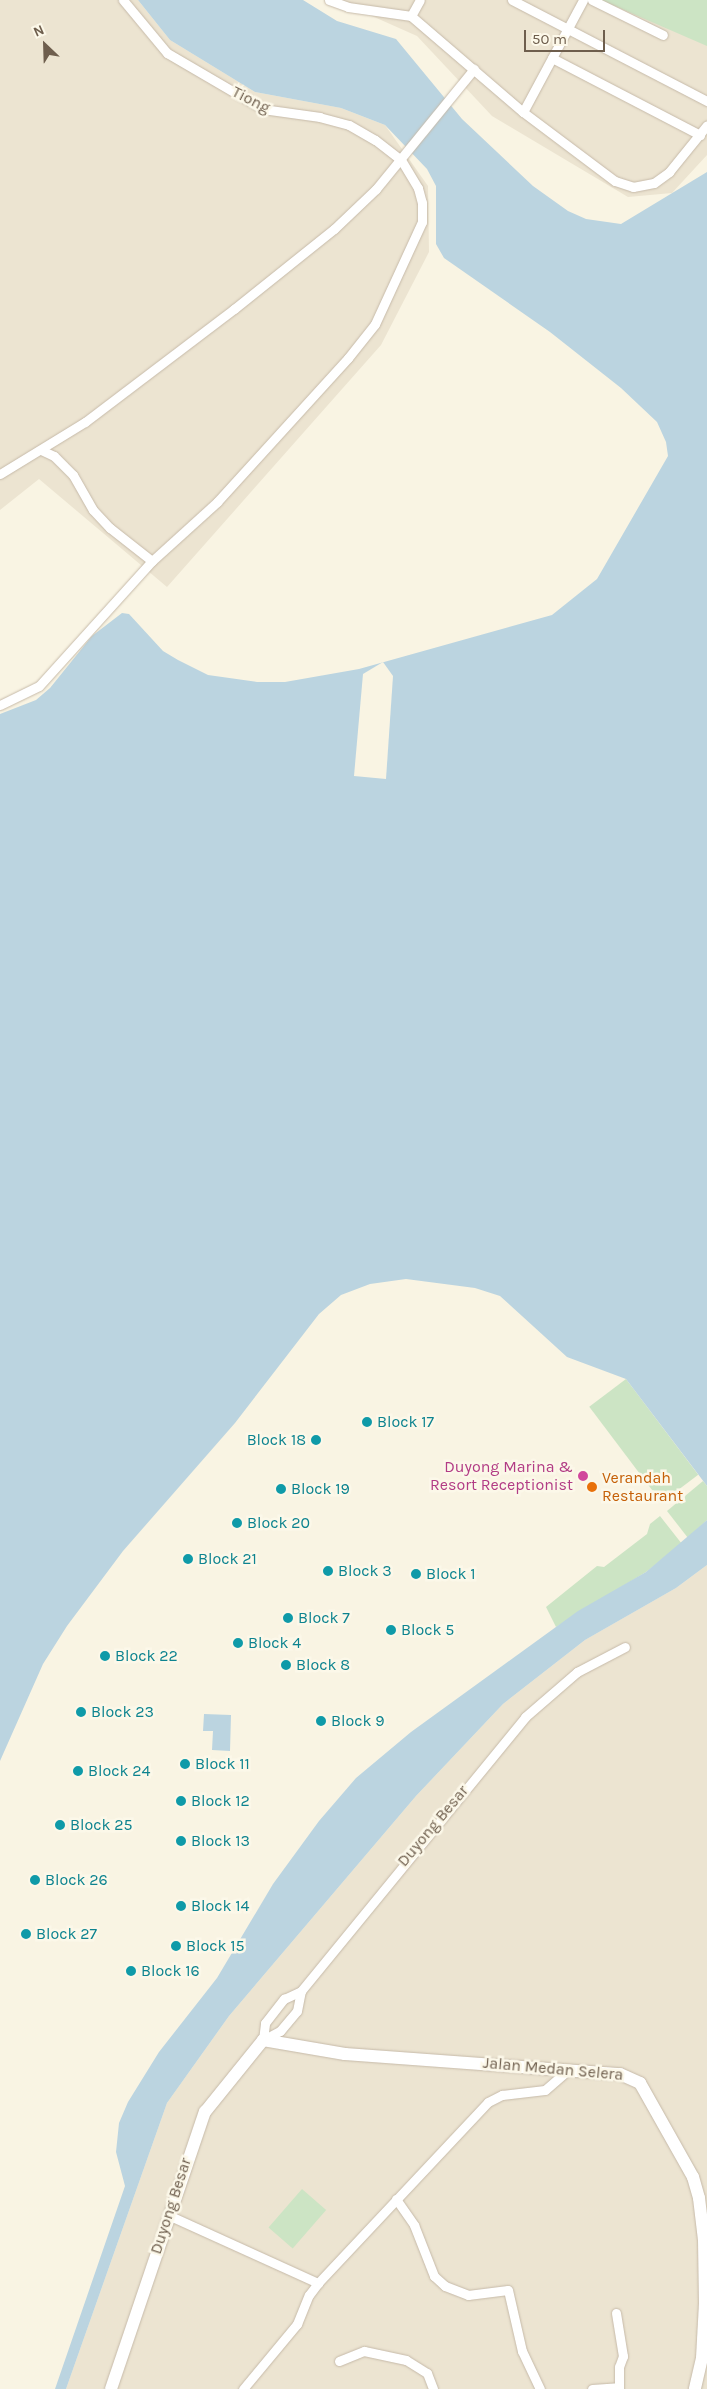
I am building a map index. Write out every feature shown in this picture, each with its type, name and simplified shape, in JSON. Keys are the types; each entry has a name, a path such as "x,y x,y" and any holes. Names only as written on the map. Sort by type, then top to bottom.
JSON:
{"street":[{"name":"Tiong","path":"124,0 167,53 263,109 320,117 349,125 401,160"},
{"path":"329,0 348,7 412,16 524,112 615,181 633,187 654,183 669,172 707,125"},
{"path":"412,16 420,0"},
{"path":"512,0 707,101"},
{"path":"524,112 583,0"},
{"path":"592,0 664,35"},
{"path":"552,58 700,135"},
{"path":"0,474 85,422 242,303 334,229 376,189 474,69"},
{"path":"0,705 39,686 152,562 217,502 375,324 423,214 418,188 401,160"},
{"path":"41,450 54,456 73,475 93,510 110,528 152,562"},
{"name":"Duyong Besar","path":"263,2040 265,2023 284,1999 301,1991 525,1718 577,1672 625,1647"},
{"name":"Duyong Besar","path":"111,2389 168,2215 205,2112 263,2040 280,2031 297,2011 301,1991"},
{"name":"Jalan Medan Selera","path":"263,2040 345,2054 620,2074 640,2083 693,2177 702,2214 705,2304 702,2358 695,2389"},
{"path":"242,2389 297,2324 308,2295 318,2283 488,2102 502,2095 545,2090 569,2069"},
{"path":"396,2200 414,2225 434,2276 445,2286 468,2295 508,2290 522,2351 540,2389"},
{"path":"168,2215 318,2283"},
{"path":"592,2389 619,2388 623,2356 616,2312"},
{"path":"338,2361 364,2351 406,2360 427,2373 433,2389"}],"shaded area":[{"path":"0,0 138,0 170,40 255,92 341,108 385,125 428,186 429,252 381,345 167,587 39,479 0,510"},
{"path":"336,0 707,0 707,155 672,193 628,197 492,116 417,36"},
{"path":"707,1565 707,2389 66,2389 167,2103 229,2016 416,1796 503,1704 585,1640 676,1588"}],"green space":[{"path":"601,0 707,0 707,46"},
{"path":"626,1379 698,1475 661,1503 589,1407"},
{"path":"703,1481 707,1486 707,1520 688,1538 667,1511"},
{"path":"660,1516 682,1544 646,1572 556,1627 546,1607 597,1566 604,1567 647,1534 650,1524"},
{"path":"302,2189 326,2210 293,2248 269,2227"}],"water":[{"path":"138,0 303,0 337,21 396,39 462,119 533,186 568,211 586,219 621,224 707,172 707,1486 626,1379 567,1357 500,1296 475,1288 406,1279 370,1284 341,1295 319,1314 235,1423 123,1551 67,1626 43,1664 0,1761 0,714 36,700 50,688 92,636 122,613 129,614 163,651 178,660 208,675 257,682 285,682 359,669 552,615 597,579 668,456 666,442 657,422 621,388 550,332 444,258 436,244 436,186 427,169 385,125 341,108 255,92 170,40"},
{"path":"707,1520 707,1565 676,1588 585,1640 503,1704 416,1796 229,2016 167,2103 66,2389 55,2389 125,2186 116,2152 119,2123 128,2102 159,2052 217,1978 273,1884 319,1821 356,1778 411,1732 578,1611 646,1572"},
{"path":"204,1714 231,1715 230,1751 212,1750 213,1731 203,1731"}],"pier":[{"path":"383,662 393,676 386,779 354,776 363,674"}],"place":[{"name":"Block 17","path":"367,1422"},
{"name":"Block 18","path":"316,1440"},
{"name":"Duyong Marina & Resort Receptionist","path":"583,1476"},
{"name":"Verandah Restaurant","path":"592,1487"},
{"name":"Block 19","path":"281,1489"},
{"name":"Block 20","path":"237,1523"},
{"name":"Block 21","path":"188,1559"},
{"name":"Block 3","path":"328,1571"},
{"name":"Block 1","path":"416,1574"},
{"name":"Block 7","path":"288,1618"},
{"name":"Block 5","path":"391,1630"},
{"name":"Block 4","path":"238,1643"},
{"name":"Block 22","path":"105,1656"},
{"name":"Block 8","path":"286,1665"},
{"name":"Block 23","path":"81,1712"},
{"name":"Block 9","path":"321,1721"},
{"name":"Block 11","path":"185,1764"},
{"name":"Block 24","path":"78,1771"},
{"name":"Block 12","path":"181,1801"},
{"name":"Block 25","path":"60,1825"},
{"name":"Block 13","path":"181,1841"},
{"name":"Block 26","path":"35,1880"},
{"name":"Block 14","path":"181,1906"},
{"name":"Block 27","path":"26,1934"},
{"name":"Block 15","path":"176,1946"},
{"name":"Block 16","path":"131,1971"}]}
